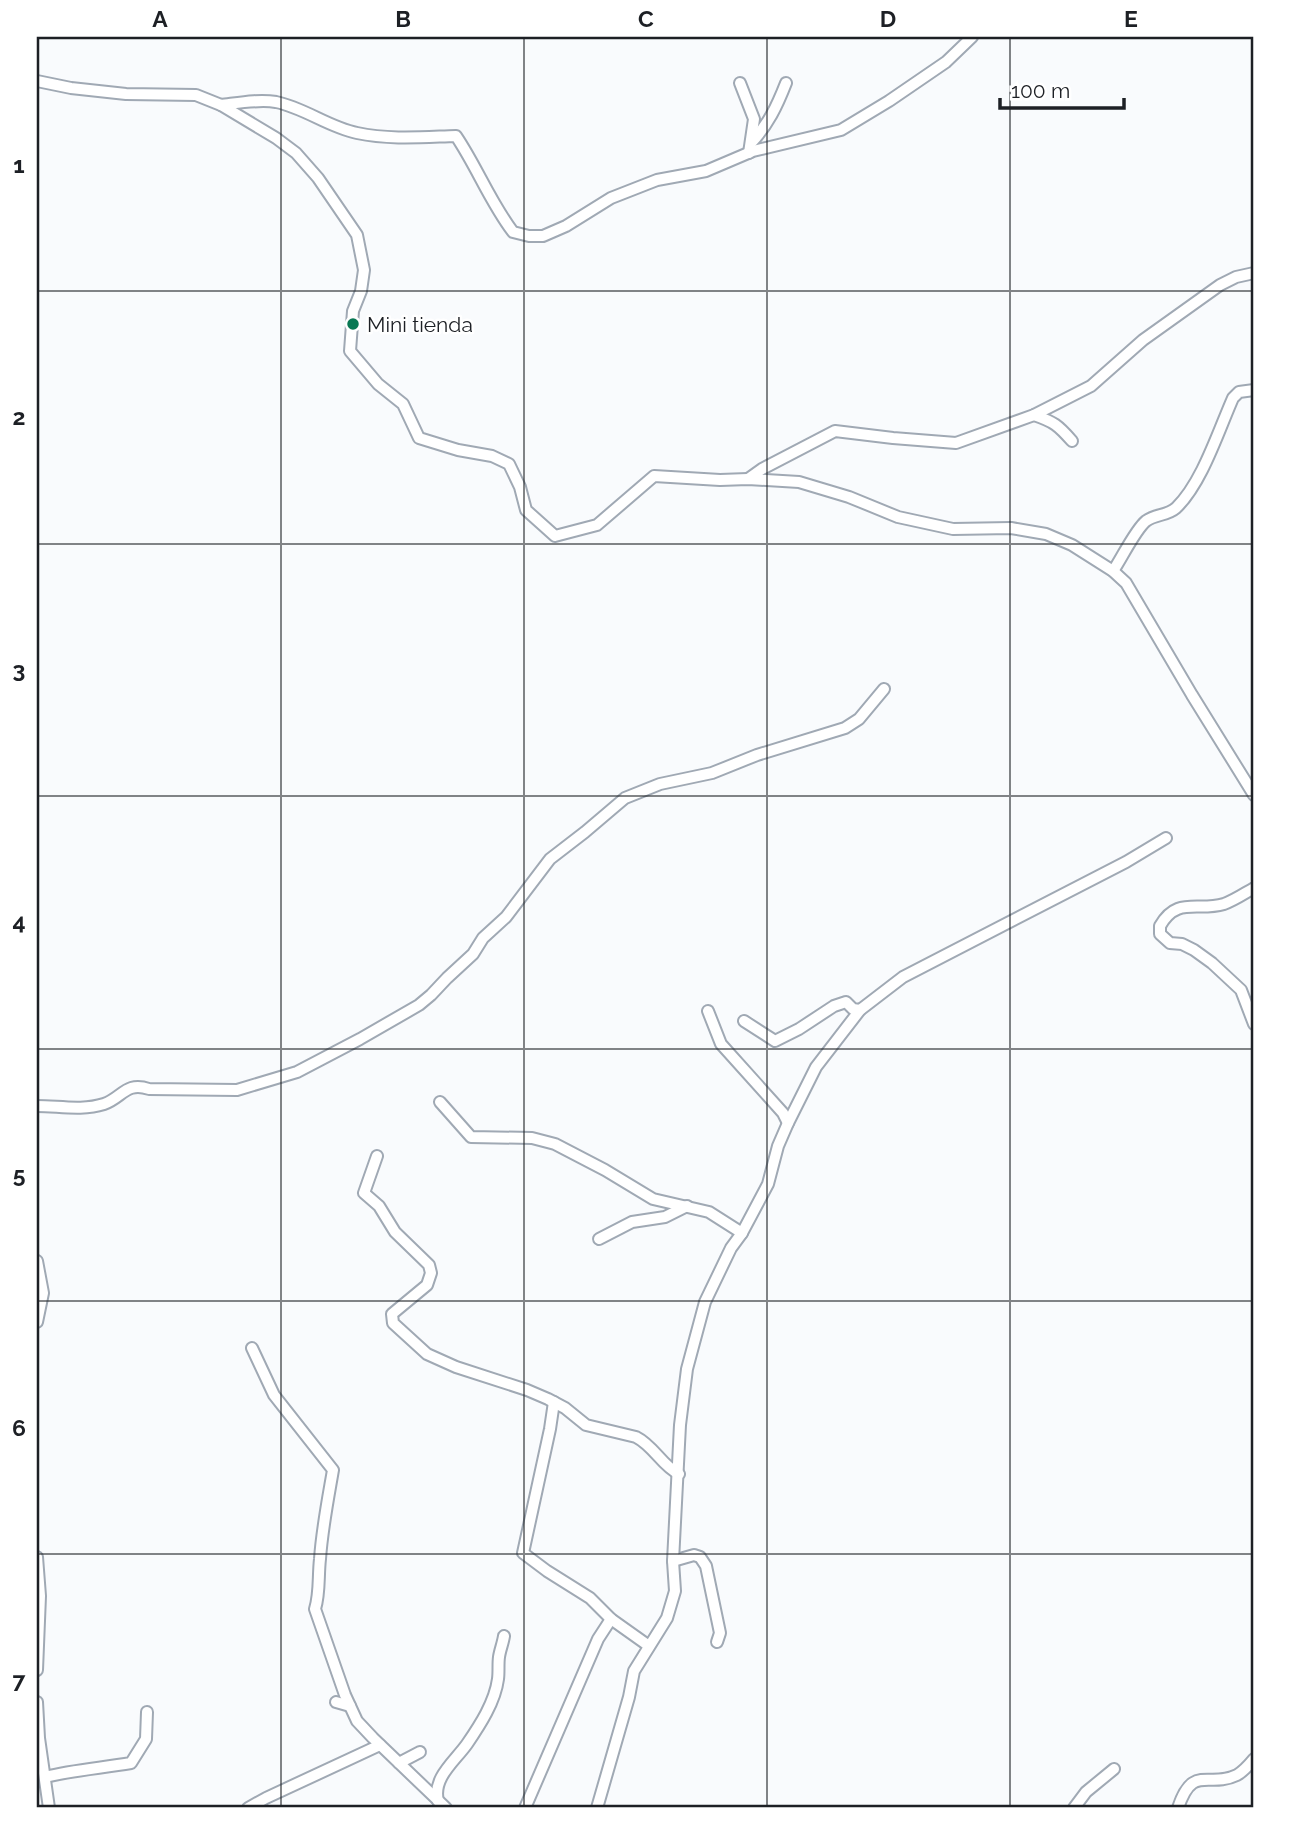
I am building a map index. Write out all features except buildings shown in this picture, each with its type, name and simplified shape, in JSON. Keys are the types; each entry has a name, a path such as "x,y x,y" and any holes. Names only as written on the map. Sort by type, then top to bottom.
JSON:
{"street":[{"path":"221,105 273,101 295,107 329,125 357,133 396,138 456,136 470,156 499,214 513,232 543,236 566,226 611,198 657,180 706,171 750,148 841,130 946,62 972,37"},
{"path":"37,81 126,94 196,95 221,105 296,153 318,177 357,234 365,270 353,311 350,351 378,384 403,404 419,438 458,450 492,456 509,464 520,487 526,510 555,536 597,525 654,476 799,482 898,517 953,529 1012,528 1046,534 1072,545 1113,571 1126,583 1254,795"},
{"path":"740,83 754,119 750,148"},
{"path":"750,148 778,105 786,83"},
{"path":"748,480 762,469 835,431 956,443 1034,415 1091,386 1143,340 1220,285 1236,277 1254,273"},
{"path":"1113,571 1143,525 1150,518 1172,511 1196,482 1233,398 1239,392 1254,390"},
{"path":"1034,415 1063,429 1072,441"},
{"path":"37,1106 93,1107 107,1103 124,1091 137,1087 233,1091 297,1072 426,1000 506,917 550,859 625,798 660,784 712,773 757,755 845,728 859,719 884,689"},
{"path":"597,1808 634,1671 667,1618 675,1591 673,1561 680,1425 687,1369 705,1302 731,1248 768,1184 778,1146 816,1067 860,1010 903,977 1104,874 1166,838"},
{"path":"1254,888 1225,904 1183,906 1171,911 1160,926 1160,934 1170,943 1182,944 1194,950 1241,990 1254,1024"},
{"path":"744,1021 775,1041 834,1006 846,1002 853,1009 860,1010"},
{"path":"708,1011 721,1044 783,1113 788,1123"},
{"path":"440,1102 471,1137 532,1138 555,1144 653,1199 709,1212 742,1233"},
{"path":"377,1156 364,1193 379,1206 395,1231 429,1265 431,1273 427,1285 392,1314 393,1323 427,1354 456,1367 527,1390 554,1402 586,1424 636,1437 678,1474"},
{"path":"599,1239 632,1222 664,1217 687,1206"},
{"path":"37,1261 43,1293 37,1322"},
{"path":"252,1348 274,1395 333,1470 315,1609 350,1706 357,1721 442,1805"},
{"path":"554,1402 523,1553 590,1598 611,1619 649,1646"},
{"path":"673,1561 694,1555 704,1561 720,1633 717,1642"},
{"path":"37,1557 40,1596 37,1670"},
{"path":"525,1808 598,1639 611,1619"},
{"path":"442,1805 437,1797 443,1774 470,1740 494,1695 504,1636"},
{"path":"37,1702 45,1777 42,1791 50,1808"},
{"path":"336,1702 350,1706"},
{"path":"45,1777 131,1763 146,1739 148,1712"},
{"path":"248,1808 380,1745"},
{"path":"398,1763 419,1752"},
{"path":"1178,1808 1183,1792 1193,1783 1202,1779 1229,1778 1241,1773 1254,1759"},
{"path":"1074,1808 1086,1792 1114,1769"}],"place":[{"name":"Mini tienda","path":"353,324"}]}
